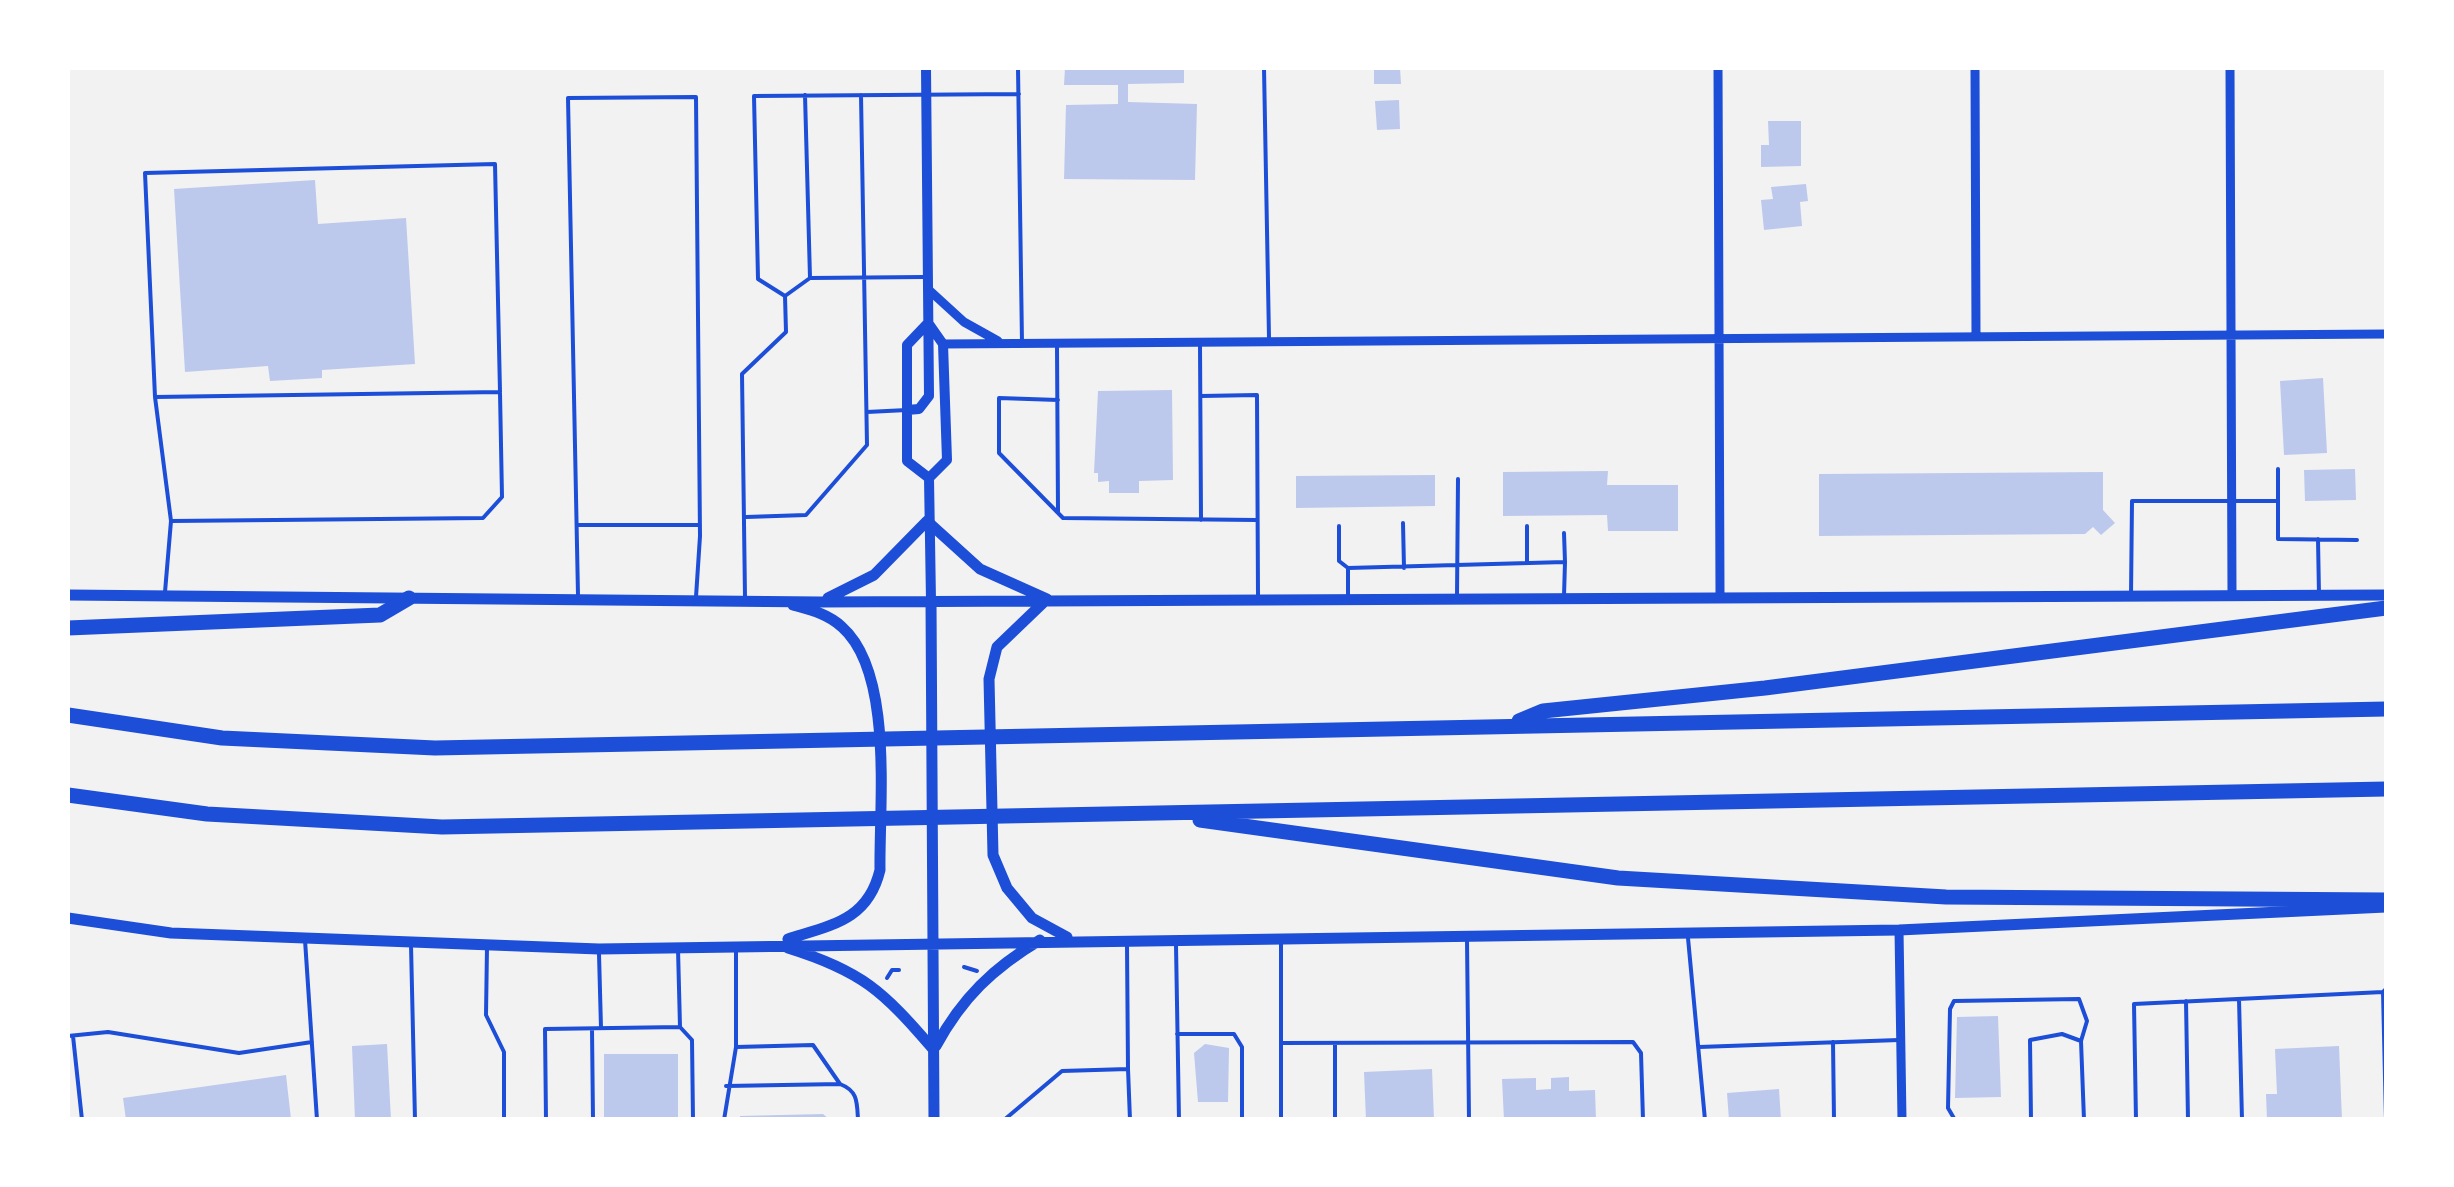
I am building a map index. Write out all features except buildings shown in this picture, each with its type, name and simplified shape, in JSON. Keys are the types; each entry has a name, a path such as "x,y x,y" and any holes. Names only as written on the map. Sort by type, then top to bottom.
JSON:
{"highway":[{"path":"68,628 380,615 410,598"},
{"path":"1507,726 1544,711 1765,688 2386,608"},
{"path":"68,715 222,738 380,746 2386,709"},
{"path":"68,795 207,814 442,828 806,824 2386,790"},
{"path":"1161,814 1618,878 1946,897 2386,904"}],"main road":[{"path":"820,602 874,574 926,521 980,569 1046,599"},
{"path":"68,595 820,602 1720,594 2386,595"},
{"path":"1046,599 997,646 989,679 993,855 1006,888 1032,918 1071,939"},
{"path":"774,944 845,921 874,894 880,870 876,697 865,660 846,629 825,614 777,600"},
{"path":"931,600 934,1120"},
{"path":"68,918 171,933 599,950 736,944 1071,939 1467,940 1899,930 2386,904"},
{"path":"934,1050 971,992 1000,964 1041,940"},
{"path":"774,944 856,972 884,994 934,1050"}],"street":[{"path":"907,410 919,409 929,396 926,68"},
{"path":"1718,68 1720,594"},
{"path":"1975,68 1976,336"},
{"path":"2230,68 2232,594"},
{"path":"929,290 964,322 1000,343"},
{"path":"928,323 944,344 946,460 929,478 926,521 931,600"},
{"path":"928,323 907,345 907,462 929,478"},
{"path":"944,344 2386,334"},
{"path":"1899,930 1902,1120"}],"lane":[{"path":"1018,68 1022,343"},
{"path":"1264,68 1269,341"},
{"path":"784,296 758,278 754,96 1019,94"},
{"path":"746,517 806,515 867,444 860,95"},
{"path":"805,96 810,278"},
{"path":"578,600 568,98 696,97 700,525 696,601"},
{"path":"165,597 171,520 155,397 145,172 495,164 502,497 484,518 171,520"},
{"path":"784,296 810,278 929,277"},
{"path":"745,600 742,374 786,332 784,296"},
{"path":"1200,341 1201,520"},
{"path":"1057,342 1058,513"},
{"path":"155,397 500,392"},
{"path":"1201,396 1256,395 1258,597"},
{"path":"1058,400 999,398 999,434 1005,463 1058,513 1076,520 1257,520"},
{"path":"866,412 907,410"},
{"path":"2278,469 2278,539 2357,540"},
{"path":"1457,596 1458,479"},
{"path":"2130,594 2132,501 2278,501"},
{"path":"1403,523 1404,568"},
{"path":"576,525 700,525"},
{"path":"1339,526 1340,561 1348,568 1457,568 1565,562"},
{"path":"1527,526 1527,562"},
{"path":"1564,533 1564,596"},
{"path":"2318,539 2319,594"},
{"path":"1348,568 1348,596"},
{"path":"1688,934 1705,1120"},
{"path":"304,940 317,1120"},
{"path":"1126,940 1130,1120"},
{"path":"1467,940 1468,1120"},
{"path":"1176,941 1179,1120"},
{"path":"1280,1120 1281,942"},
{"path":"724,1120 726,1086 736,1047 736,944"},
{"path":"411,945 415,1120"},
{"path":"678,946 680,1026 692,1040 694,1120"},
{"path":"488,947 486,1015 504,1052 504,1120"},
{"path":"599,950 601,1028"},
{"path":"2136,1120 2134,1004 2384,990 2386,1120"},
{"path":"1955,1120 1948,1108 1950,1009 1954,1001 2080,998 2087,1021 2081,1041 2084,1120"},
{"path":"2239,999 2242,1120"},
{"path":"2186,1002 2188,1120"},
{"path":"546,1120 545,1029 680,1026"},
{"path":"592,1028 593,1120"},
{"path":"82,1120 70,1036 108,1032 239,1053 312,1042"},
{"path":"1177,1034 1234,1034 1242,1048 1242,1120"},
{"path":"2031,1120 2030,1040 2062,1034 2081,1041"},
{"path":"1698,1047 1901,1040"},
{"path":"1334,1120 1335,1042"},
{"path":"1281,1044 1633,1042 1641,1053 1643,1120"},
{"path":"1834,1042 1834,1120"},
{"path":"736,1047 813,1045 840,1084"},
{"path":"1004,1120 1062,1071 1128,1069"},
{"path":"726,1086 840,1084 852,1088 858,1099 858,1120"}],"path":[{"path":"964,967 976,969 974,960"},
{"path":"886,978 892,961"},
{"path":"892,970 900,970"}]}
